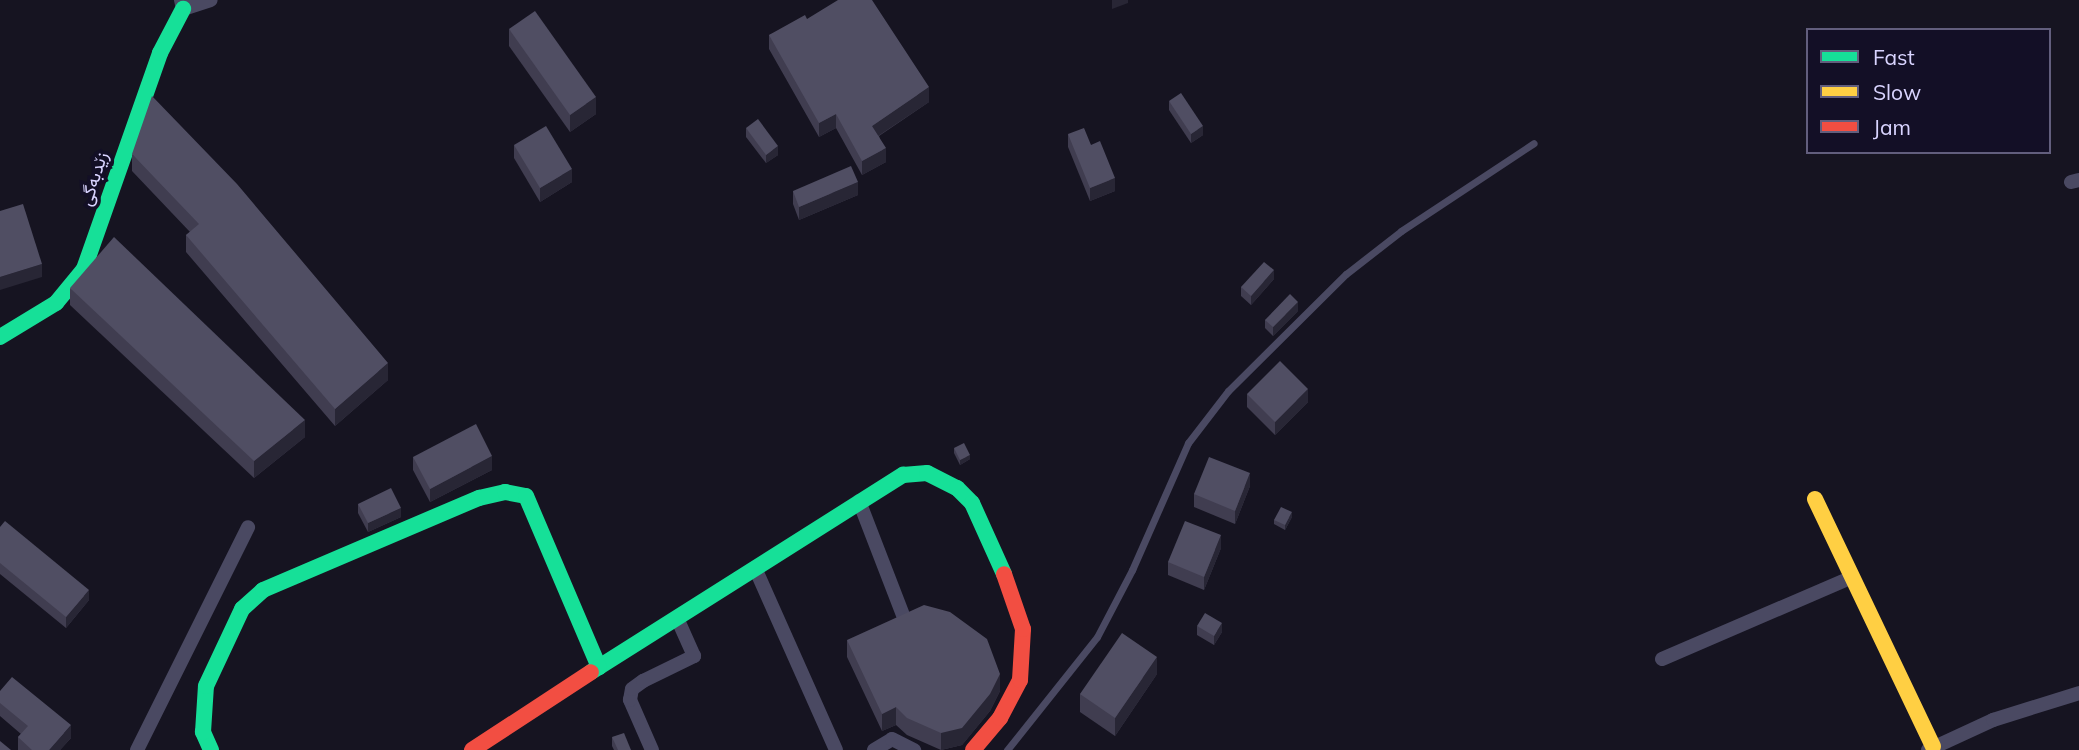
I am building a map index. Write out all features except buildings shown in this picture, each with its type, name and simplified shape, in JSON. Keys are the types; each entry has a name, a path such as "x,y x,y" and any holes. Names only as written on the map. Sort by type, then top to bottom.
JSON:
{"street":[{"path":"182,4 211,0"},
{"name":"زێدبەگی","path":"0,337 56,303 84,269 160,53 182,4"},
{"path":"472,750 859,501 903,475 927,473 957,488 972,503 1017,603 1024,657 1010,701 973,750"},
{"path":"211,750 203,732 206,686 242,609 263,590 479,498 505,492 526,496 599,667"},
{"path":"1815,499 1931,748 1993,720 2079,693"},
{"path":"859,501 905,623"},
{"path":"137,750 248,527"},
{"path":"755,568 836,750"},
{"path":"1662,659 1852,577"},
{"path":"652,750 630,700 632,689 694,656 677,618"},
{"path":"874,750 892,739 914,750"}],"lane":[{"path":"1007,750 1097,637 1132,570 1188,443 1228,391 1346,274 1401,231 1534,143"}],"traffic: fast":[{"path":"0,337 56,303 84,269 160,53 183,9"},
{"path":"599,667 903,475 927,473 957,488 972,503 1004,574"},
{"path":"211,750 203,732 206,686 242,609 263,590 479,498 505,492 526,496 599,667 591,672"}],"traffic: slow":[{"path":"1815,499 1933,746"}],"traffic: jam":[{"path":"973,750 1000,718 1020,680 1023,629 1004,574"},
{"path":"472,750 591,672"}]}
